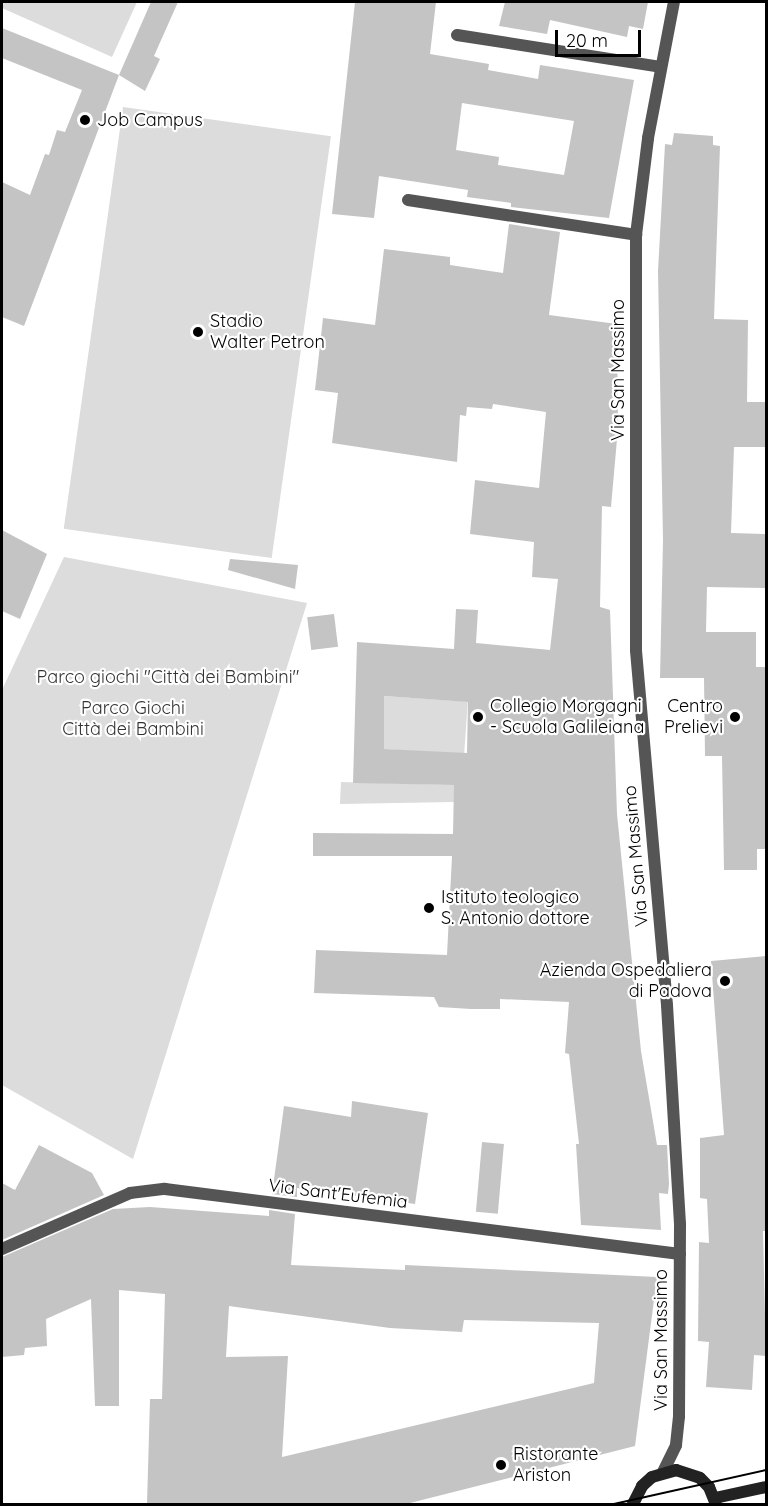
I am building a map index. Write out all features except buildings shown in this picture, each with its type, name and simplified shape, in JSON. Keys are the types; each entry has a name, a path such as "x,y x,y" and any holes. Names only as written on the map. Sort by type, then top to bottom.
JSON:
{"street":[{"name":"Via San Massimo","path":"663,1472 676,1445 679,1417 680,1254 667,1005 636,650 636,235 661,67 674,2"},
{"path":"457,35 661,67"},
{"path":"408,200 636,235"},
{"name":"Via Sant'Eufemia","path":"2,1249 130,1193 165,1189 680,1254"},
{"path":"633,1504 642,1486 663,1472 688,1472 700,1478 716,1501 766,1487"}],"green space":[{"path":"2,2 137,2 112,57 2,8"},
{"name":"Stadio Walter Petron","path":"123,107 331,136 272,558 64,529"},
{"name":"Parco Giochi Città dei Bambini","path":"64,557 307,603 133,1159 2,1085 2,690"},
{"path":"384,696 468,702 464,755 380,749"},
{"path":"341,782 491,786 517,801 340,804"}],"tram line":[{"path":"614,1504 766,1470"}],"place":[{"name":"Job Campus","path":"85,120"},
{"name":"Stadio Walter Petron","path":"198,332"},
{"name":"Collegio Morgagni - Scuola Galileiana","path":"478,717"},
{"name":"Centro Prelievi","path":"735,717"},
{"name":"Istituto teologico S. Antonio dottore","path":"429,908"},
{"name":"Azienda Ospedaliera di Padova","path":"725,981"},
{"name":"Ristorante Ariston","path":"501,1465"}],"park label":[{"name":"Parco giochi \"Città dei Bambini\"","path":"168,677"}]}
